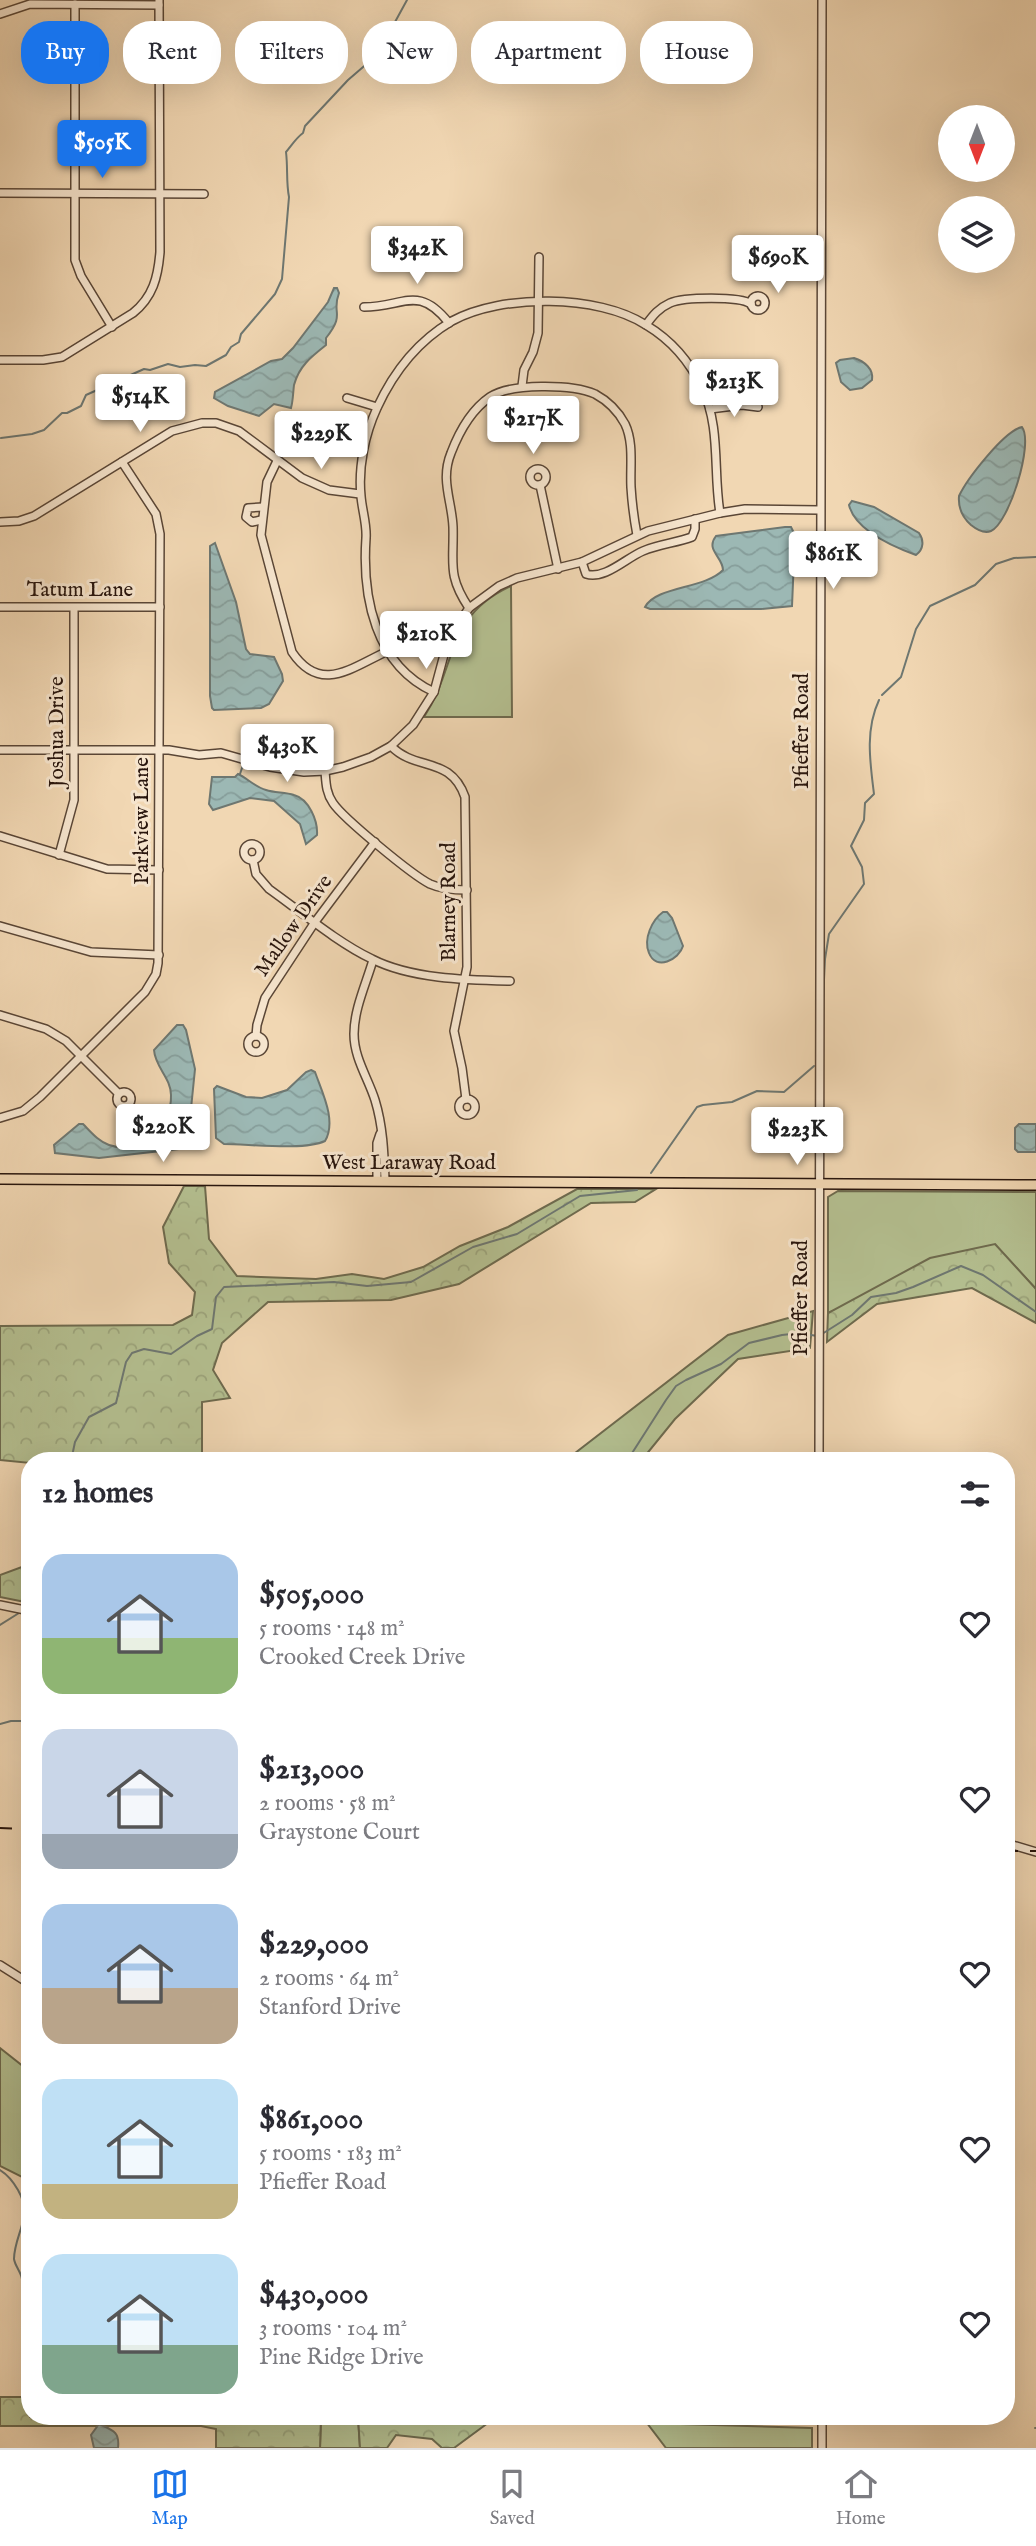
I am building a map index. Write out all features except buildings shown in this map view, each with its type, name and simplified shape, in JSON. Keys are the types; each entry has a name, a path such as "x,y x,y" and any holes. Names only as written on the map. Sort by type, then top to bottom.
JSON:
{"main road":[{"name":"West Laraway Road","path":"0,1179 1036,1185"}],"street":[{"name":"Pfieffer Road","path":"819,1452 822,0"},
{"path":"0,14 30,4 159,2 160,194 160,253 156,282 141,307 62,357 0,360"},
{"path":"75,4 75,257 77,268 112,327"},
{"path":"0,194 204,194"},
{"path":"522,386 524,370 538,333 539,257"},
{"path":"646,325 662,307 679,300 734,299 751,304"},
{"path":"365,307 418,300 436,308 449,323"},
{"path":"434,692 405,675 388,651 374,620 367,596 364,561 366,525 360,494 367,433 377,407 411,353 449,323 493,306 538,302 604,308 646,325 685,360 698,381 710,410 715,437 716,490 720,513"},
{"path":"470,608 457,589 453,574 453,525 445,477 450,455 467,421 480,405 498,393 522,386 583,390 597,396 616,411 625,424 631,444 632,505 637,535"},
{"path":"347,398 377,407"},
{"path":"710,410 742,405 758,407"},
{"path":"0,522 19,521 34,516 172,431 206,422 239,432 302,478 329,490 360,494"},
{"path":"277,461 267,482 261,535 292,652 300,664 312,672 343,674 388,651"},
{"name":"Parkview Lane","path":"0,1118 29,1107 145,992 156,974 159,955 160,534 158,520 122,462"},
{"path":"540,485 558,569"},
{"path":"261,520 252,522 246,517 248,508 263,507"},
{"path":"0,750 160,750 199,755 221,753 270,767 325,771 371,757 391,746 413,725 434,692 450,640 470,608 489,592 509,582 582,562 637,535 695,519 745,509 819,509"},
{"path":"582,562 586,574 603,574 644,550 692,537 695,519"},
{"name":"Tatum Lane","path":"0,607 160,607"},
{"name":"Joshua Drive","path":"59,855 74,805 74,608"},
{"name":"Blarney Road","path":"391,746 407,759 444,768 460,784 466,803 465,979 454,1031 466,1100"},
{"path":"325,771 326,788 333,804 375,842 429,884 450,890 467,890"},
{"path":"0,836 107,869 159,870"},
{"name":"Mallow Drive","path":"256,1036 265,998 315,922 375,842"},
{"path":"253,860 256,874 263,884 373,960 406,972 510,981"},
{"path":"0,926 90,952 159,955"},
{"path":"373,960 358,1009 355,1044 375,1101 380,1133 384,1141 381,1180"},
{"path":"0,1015 46,1029 66,1041 119,1094"},
{"path":"0,1605 21,1609"},
{"path":"1015,1846 1036,1852"},
{"path":"0,1965 21,1978"},
{"path":"822,2425 822,2448"}],"green space":[{"path":"511,586 512,717 424,717 435,698 463,627 489,598"},
{"path":"184,1186 205,1186 209,1239 237,1276 316,1279 352,1274 384,1279 423,1267 460,1246 508,1227 577,1189 656,1189 635,1202 591,1203 459,1284 391,1300 268,1302 222,1343 213,1370 230,1398 202,1402 202,1452 21,1452 21,1462 0,1460 0,1326 173,1325 192,1315 195,1292 169,1263 163,1227"},
{"path":"838,1191 1036,1192 1036,1289 995,1245 828,1313 828,1197"},
{"path":"995,1244 1036,1289 1036,1323 972,1288 877,1304 827,1342 828,1313 930,1258"},
{"path":"813,1311 810,1348 738,1359 675,1419 648,1452 576,1452 728,1335"},
{"path":"21,1567 21,1601 0,1597 0,1575"},
{"path":"0,2048 21,2065 21,2176 0,2166"},
{"path":"0,2397 21,2397 21,2425 321,2425 320,2448 216,2448 216,2429 201,2426 0,2426"},
{"path":"321,2425 359,2425 360,2448 320,2448"},
{"path":"359,2425 485,2425 454,2448 442,2448 432,2439 396,2435 387,2448 360,2448"},
{"path":"649,2425 812,2428 812,2448 666,2448"}],"water":[{"path":"334,288 337,288 339,293 337,318 326,338 326,345 311,357 299,372 291,408 274,404 259,416 228,406 214,398 215,392 271,361 282,359 328,302"},
{"path":"854,358 868,366 872,380 862,388 850,390 841,382 836,363"},
{"path":"1022,427 1025,449 1012,499 998,525 991,531 980,531 963,515 959,496 996,446 1014,430"},
{"path":"852,501 874,507 919,533 922,544 919,553 916,555 897,547 867,530 853,514 849,505"},
{"path":"791,527 795,535 792,606 761,609 645,607 659,595 705,581 723,570 712,545 716,536"},
{"path":"215,543 236,602 246,649 250,654 274,657 282,674 283,681 269,704 261,708 212,708 210,546"},
{"path":"238,774 262,789 299,797 312,811 317,835 306,844 300,824 274,801 250,798 213,810 209,804 212,777 235,777"},
{"path":"663,912 667,912 672,918 683,946 677,956 667,962 652,958 647,948 652,925"},
{"path":"177,1025 183,1025 186,1030 195,1069 187,1148 99,1158 55,1153 54,1145 79,1124 83,1124 105,1143 121,1147 143,1143 160,1129 170,1107 171,1095 154,1050"},
{"path":"311,1070 315,1072 329,1116 325,1141 304,1146 276,1146 224,1144 216,1138 214,1089 217,1086 246,1097 262,1098 287,1090"},
{"path":"1019,1124 1036,1124 1036,1152 1018,1152 1015,1149 1015,1128"},
{"path":"101,2425 116,2435 118,2448 94,2448 91,2435"}],"waterway":[{"path":"1,438 44,430 62,413 81,406 86,395 144,369 150,370 168,364 180,367 206,366 226,355 231,347 239,342 241,334 275,294 282,279 289,197 286,152 303,133 305,126 348,80 377,55 407,0"},
{"path":"882,695 901,677 916,629 930,606 975,585 996,564 1014,558 1036,557"},
{"path":"823,1000 829,934 864,884 862,867 851,846 864,820 865,803 874,794 870,734 879,700"},
{"path":"246,757 251,740"},
{"path":"240,774 244,762"},
{"path":"651,1173 697,1107 732,1102 757,1091 784,1092 814,1066"},
{"path":"73,1452 75,1442 89,1417 116,1403 126,1362 132,1353 144,1349 171,1354 212,1329 216,1297 224,1287 334,1282 367,1286 411,1282 473,1247 517,1234 580,1196 637,1190"},
{"path":"822,1334 852,1315 871,1297 896,1293 961,1266 983,1275 1036,1312"},
{"path":"633,1452 676,1386 721,1364 749,1343 800,1333 817,1336"},
{"path":"0,1625 19,1613"},
{"path":"0,1724 21,1721"},
{"path":"0,2170 14,2184 21,2197"},
{"path":"21,2227 14,2259 21,2276"}],"railway":[{"path":"0,1828 21,1829"},
{"path":"1015,1851 1036,1851"}]}
